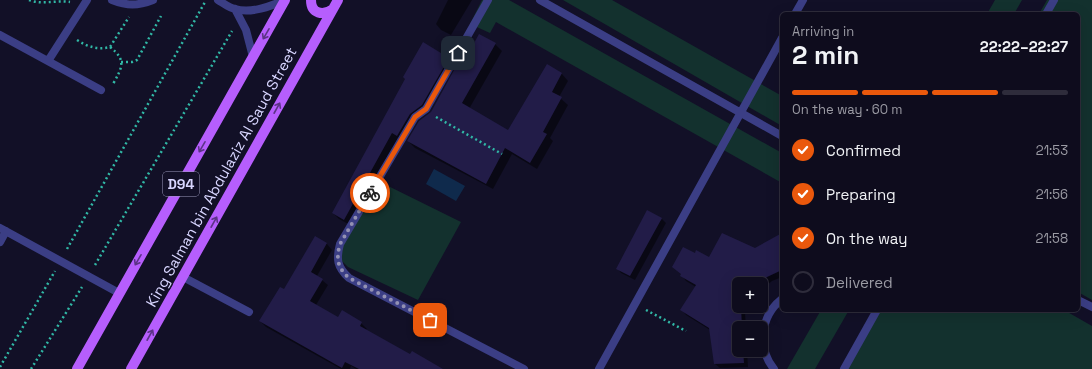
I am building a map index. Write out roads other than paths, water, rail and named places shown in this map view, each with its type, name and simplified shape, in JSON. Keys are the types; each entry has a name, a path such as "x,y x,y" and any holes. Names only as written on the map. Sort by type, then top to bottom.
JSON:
{"main road":[{"name":"King Salman bin Abdulaziz Al Saud Street","path":"76,369 285,0"},
{"path":"311,0 314,9 320,13 327,13 333,9"},
{"name":"King Salman bin Abdulaziz Al Saud Street","path":"131,369 338,0"}],"lane":[{"path":"112,0 121,4 131,5 141,4 153,0"},
{"path":"218,0 235,9 259,9 272,6 285,0"},
{"path":"488,0 428,106 424,111 415,117 340,244 338,262 342,271 349,278 524,369"},
{"path":"540,0 780,135"},
{"path":"796,12 803,0"},
{"path":"1047,12 1054,0"},
{"path":"48,61 86,2"},
{"path":"235,9 246,30 253,57"},
{"path":"0,34 101,90"},
{"path":"599,369 780,42"},
{"path":"0,242 3,230 119,293"},
{"path":"183,277 249,312"},
{"path":"774,369 766,357 763,332 767,317 780,301"},
{"path":"1080,301 1092,307"},
{"path":"844,369 876,312"}],"water":[{"path":"434,169 465,186 456,201 426,184"}]}
